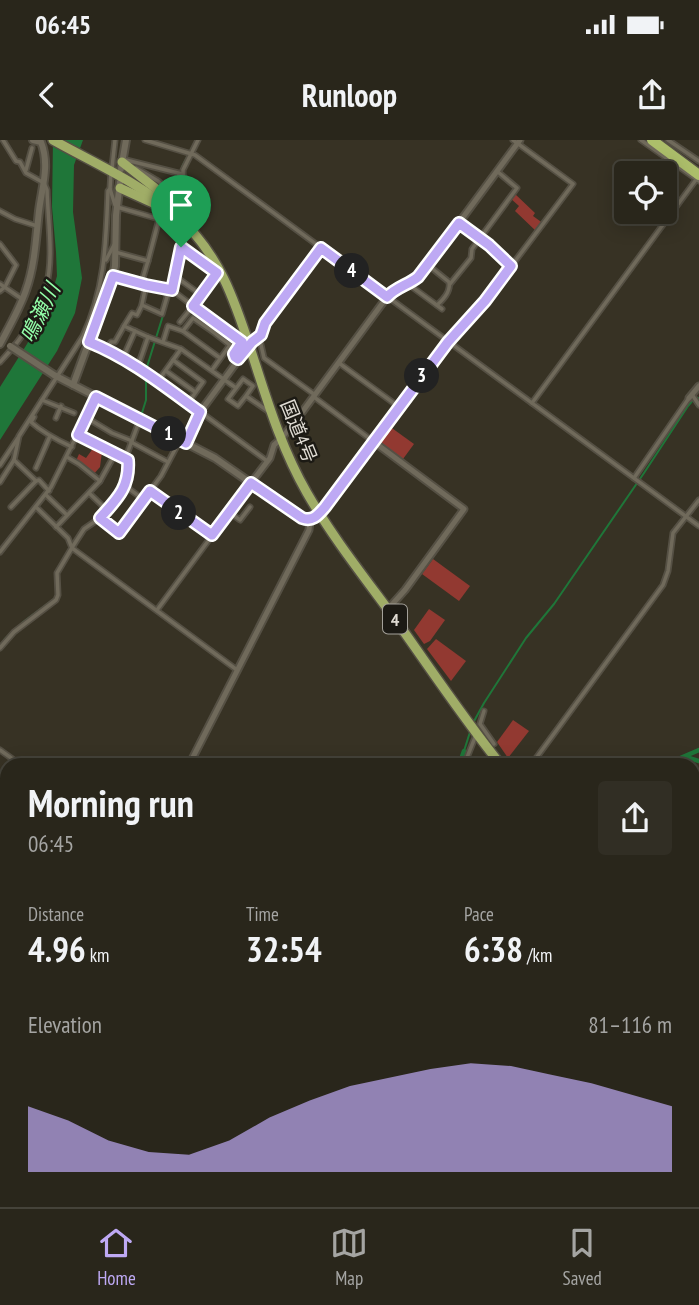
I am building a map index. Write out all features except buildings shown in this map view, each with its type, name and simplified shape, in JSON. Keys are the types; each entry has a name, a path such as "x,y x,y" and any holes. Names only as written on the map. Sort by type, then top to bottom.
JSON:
{"highway":[{"name":"国道4号","path":"53,140 117,166 139,188 175,214 207,250 254,341 270,410 321,512 499,758"},
{"name":"国道4号","path":"61,140 117,166 170,200 211,248 227,277 254,341 283,437"},
{"path":"656,144 699,168"},
{"path":"656,144 698,178"},
{"path":"117,186 163,209 190,229"}],"main road":[{"path":"117,166 126,140"},
{"path":"37,142 45,153 44,183 30,277 1,343 56,376 223,463 299,517 310,520 321,512"},
{"path":"73,385 113,276 117,186"}],"street":[{"path":"0,362 37,313 46,289 50,263 47,190 44,183 26,173 3,140"},
{"path":"0,465 91,320 105,261 108,191 117,186 115,140"},
{"path":"145,140 195,155 699,526"},
{"path":"167,188 181,174 198,140"},
{"path":"643,140 656,144 672,161"},
{"path":"643,140 670,161"},
{"path":"670,140 699,161"},
{"path":"157,610 267,461 274,445 283,437 387,297 418,277 518,141 573,184 485,301 448,342 321,512"},
{"path":"26,173 37,142"},
{"path":"117,166 181,174"},
{"path":"117,166 167,188 182,202 185,201 181,174"},
{"path":"532,403 698,178 677,166"},
{"path":"437,305 471,258 470,251 517,188 497,171"},
{"path":"117,207 163,216 185,232 175,276 162,314 142,305"},
{"path":"0,211 38,226"},
{"path":"107,349 111,342 115,342 132,313 137,315 142,305 148,261 163,216"},
{"path":"459,223 511,266"},
{"path":"0,244 16,265 0,291"},
{"path":"180,322 219,272 181,247"},
{"path":"105,261 115,248 148,261"},
{"path":"100,518 119,533 161,476 223,379 321,248"},
{"path":"428,265 450,284"},
{"path":"113,276 170,290 242,342 234,354 238,359"},
{"path":"175,276 201,295"},
{"path":"408,284 442,309"},
{"path":"2,285 22,299"},
{"path":"183,331 193,318 230,345 211,371"},
{"path":"212,331 217,324"},
{"path":"124,326 181,349 236,388"},
{"path":"163,342 169,326 183,331 220,358"},
{"path":"123,358 135,331"},
{"path":"138,366 148,337"},
{"path":"254,341 264,358 465,510 389,608"},
{"path":"89,342 138,366 267,461"},
{"path":"158,381 181,349"},
{"path":"173,360 203,382 187,403"},
{"path":"339,363 399,407"},
{"path":"166,370 195,392"},
{"path":"243,379 253,386 246,396 238,407 228,399 243,379"},
{"path":"636,481 694,399 699,386"},
{"path":"246,396 267,411 270,410"},
{"path":"314,396 331,407"},
{"path":"0,552 47,493 96,397"},
{"path":"43,400 74,413"},
{"path":"38,406 31,422 72,447"},
{"path":"56,418 61,407"},
{"path":"87,418 168,463"},
{"path":"0,648 14,632 56,600 58,571 84,529 100,518 125,486 128,474 127,454 140,419"},
{"path":"78,435 128,460"},
{"path":"0,482 14,460 19,436"},
{"path":"36,468 50,436"},
{"path":"56,527 100,481 115,454"},
{"path":"67,457 100,481"},
{"path":"14,460 36,481 39,480 67,515"},
{"path":"11,507 36,481"},
{"path":"125,486 144,499"},
{"path":"150,491 212,535"},
{"path":"89,493 107,510"},
{"path":"536,758 663,585 668,571 673,533 699,500"},
{"path":"36,507 68,538 72,548 237,670"},
{"path":"229,512 240,520 250,507"},
{"path":"193,758 309,530 310,520"},
{"path":"467,758 484,711"},
{"path":"477,728 495,744"}],"shaded area":[{"path":"53,140 83,140 74,165 73,212 82,278 75,313 57,351 0,440 0,387 50,300 57,276 52,207"},
{"path":"514,193 535,213 533,216 544,224 537,232 515,211 519,206 510,198"},
{"path":"389,426 414,444 403,459 377,440"},
{"path":"94,447 102,452 100,467 93,475 76,461 79,454 86,458"},
{"path":"433,559 470,586 459,601 422,574"},
{"path":"429,609 445,620 430,641 424,644 414,630"},
{"path":"436,639 466,661 451,681 427,649"},
{"path":"513,720 529,731 508,758 497,742"}],"waterway":[{"path":"182,181 182,167 196,140"},
{"path":"177,260 183,231"},
{"path":"141,416 146,400 146,370 170,293"},
{"path":"473,723 526,638 554,604 688,406 699,398"},
{"path":"57,570 65,557"},
{"path":"56,576 56,594"},
{"path":"22,623 54,599"},
{"path":"4,640 13,631"},
{"path":"464,751 470,732"},
{"path":"680,758 699,750"},
{"path":"462,758 464,751"}],"route":[{"path":"459,223 489,245 511,266 423,374 316,517 310,520 302,518 251,483 212,535 150,491 119,533 100,518 125,486 128,460 78,435 96,397 186,443 200,412 138,366 89,342 113,276 172,290 181,247 217,273 193,306 242,342 234,354 238,359 261,335 265,323 321,248 387,297 418,277 459,223"}],"water label":[{"name":"鳴瀬川","path":"40,313"}]}
